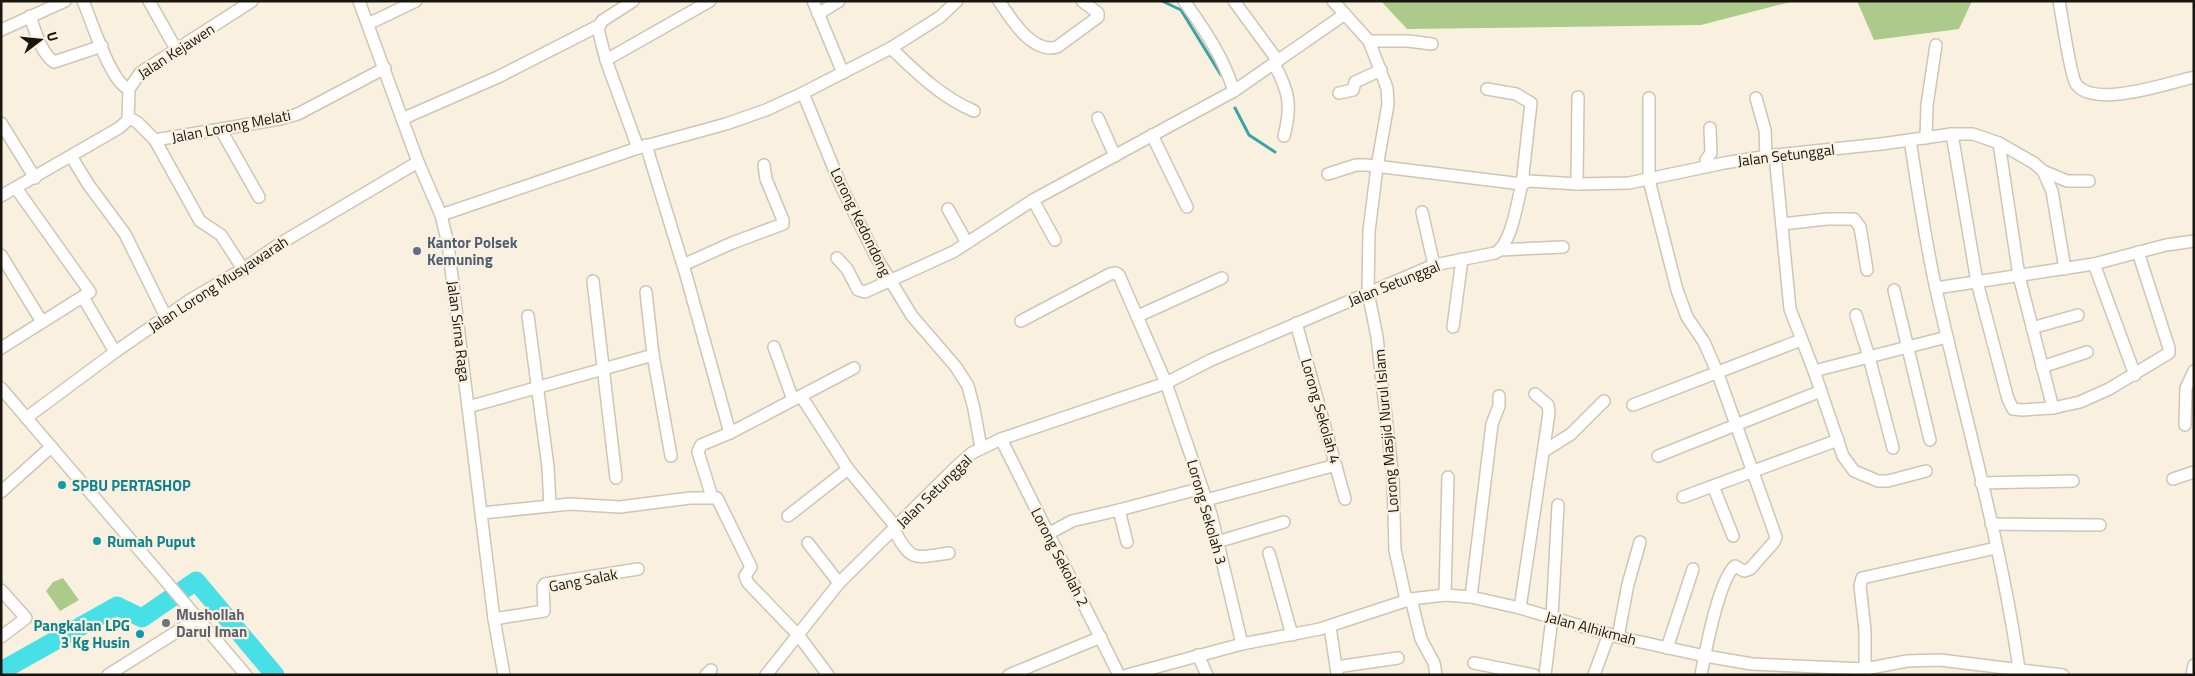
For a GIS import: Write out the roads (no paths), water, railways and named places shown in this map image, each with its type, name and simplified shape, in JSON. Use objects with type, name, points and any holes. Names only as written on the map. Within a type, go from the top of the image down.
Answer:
[{"type":"street","points":[[1,30],[65,1]]},
{"type":"street","points":[[84,1],[116,77],[124,87],[129,88]]},
{"type":"street","points":[[149,1],[176,49]]},
{"type":"street","name":"Jalan Kejawen","points":[[129,118],[129,88],[140,73],[252,1]]},
{"type":"street","name":"Jalan Sirna Raga","points":[[359,1],[418,162],[441,214],[448,244],[494,618],[504,675]]},
{"type":"street","points":[[368,24],[416,1]]},
{"type":"street","points":[[402,119],[498,77],[598,26],[633,1]]},
{"type":"street","points":[[606,60],[710,1]]},
{"type":"street","points":[[813,1],[843,73]]},
{"type":"street","points":[[818,14],[839,1]]},
{"type":"street","points":[[441,214],[642,147],[726,124],[766,110],[804,93],[892,48],[940,18],[957,1]]},
{"type":"street","points":[[999,1],[1029,39],[1049,49],[1057,47],[1098,17],[1098,13],[1082,1]]},
{"type":"street","points":[[1184,1],[1212,40],[1234,90]]},
{"type":"street","points":[[1234,1],[1276,63],[1284,82],[1288,95],[1284,136]]},
{"type":"street","name":"Lorong Masjid Nurul Islam","points":[[1333,1],[1369,41],[1388,88],[1388,104],[1369,230],[1368,292],[1378,346],[1393,479],[1395,550],[1421,639],[1434,663],[1436,675]]},
{"type":"street","points":[[2059,1],[2075,80],[2086,92],[2110,96],[2194,78]]},
{"type":"street","points":[[837,258],[847,269],[861,292],[953,252],[1033,200],[1234,90],[1276,63],[1344,14]]},
{"type":"street","points":[[30,16],[38,39],[49,58],[54,62],[102,46]]},
{"type":"street","points":[[598,26],[606,60],[642,147],[683,265],[730,433]]},
{"type":"street","points":[[1369,41],[1408,41],[1432,44]]},
{"type":"street","points":[[1926,138],[1928,100],[1936,45]]},
{"type":"street","points":[[892,48],[918,74],[948,98],[974,111]]},
{"type":"street","name":"Jalan Lorong Melati","points":[[155,140],[221,130],[298,114],[385,68]]},
{"type":"street","points":[[1340,93],[1353,90],[1355,82],[1382,70]]},
{"type":"street","points":[[1487,89],[1516,94],[1531,103],[1522,184],[1508,238],[1500,250]]},
{"type":"street","name":"Lorong Kedondong","points":[[804,93],[841,186],[868,242],[915,321],[962,376],[972,399],[981,448]]},
{"type":"street","points":[[1578,97],[1578,184]]},
{"type":"street","points":[[1648,98],[1649,180],[1680,299],[1687,317],[1704,342],[1718,374],[1776,539],[1750,569],[1744,571],[1736,566],[1730,571],[1721,592],[1701,675]]},
{"type":"street","points":[[1756,98],[1766,130],[1771,155],[1782,224],[1790,309],[1847,464],[1862,476],[1883,482],[1926,471]]},
{"type":"street","points":[[1,196],[119,128],[129,118],[140,124],[155,140],[200,221],[221,235],[243,269]]},
{"type":"street","points":[[1098,118],[1115,156]]},
{"type":"street","points":[[1,123],[34,178]]},
{"type":"street","points":[[1706,167],[1706,160],[1711,152],[1710,128]]},
{"type":"street","points":[[221,130],[258,197]]},
{"type":"street","points":[[1952,134],[1978,282],[2011,406],[2016,410],[2052,408],[2080,402],[2135,374],[2164,357],[2170,351],[2138,252]]},
{"type":"street","name":"Jalan Setunggal","points":[[1328,174],[1356,166],[1420,170],[1522,184],[1534,180],[1578,184],[1616,184],[1649,180],[1771,155],[1952,134],[1973,134],[1999,143],[2034,163],[2043,171],[2062,180],[2089,181]]},
{"type":"street","points":[[1152,135],[1187,207]]},
{"type":"street","points":[[1910,140],[1922,218],[1936,288],[2012,618],[2019,669]]},
{"type":"street","points":[[1999,143],[2018,276],[2052,408]]},
{"type":"street","points":[[72,156],[88,184],[126,234],[166,317]]},
{"type":"street","name":"Jalan Lorong Musyawarah","points":[[26,418],[166,317],[281,243],[418,162]]},
{"type":"street","points":[[683,265],[732,243],[782,224],[783,220],[766,179],[764,166]]},
{"type":"street","points":[[2043,171],[2052,192],[2065,269]]},
{"type":"street","points":[[1,348],[89,294],[89,289],[16,188]]},
{"type":"street","points":[[1033,200],[1055,240]]},
{"type":"street","points":[[948,209],[966,243]]},
{"type":"street","points":[[1422,212],[1434,265]]},
{"type":"street","points":[[1782,224],[1827,219],[1856,220],[1860,228],[1867,270]]},
{"type":"street","points":[[1936,288],[2094,264],[2194,240]]},
{"type":"street","name":"Jalan Setunggal","points":[[766,675],[840,583],[963,460],[981,448],[1001,439],[1166,383],[1211,360],[1434,265],[1484,256],[1500,250],[1563,246]]},
{"type":"street","points":[[1,256],[42,322]]},
{"type":"street","points":[[1453,327],[1462,259]]},
{"type":"street","points":[[2094,264],[2135,374]]},
{"type":"street","name":"Lorong Sekolah 3","points":[[1021,321],[1114,273],[1119,275],[1166,383],[1202,488],[1242,644]]},
{"type":"street","points":[[1138,316],[1222,278]]},
{"type":"street","points":[[593,281],[616,478]]},
{"type":"street","points":[[1894,290],[1930,440]]},
{"type":"street","points":[[646,292],[653,355],[671,456]]},
{"type":"street","points":[[84,297],[115,352]]},
{"type":"street","points":[[1856,315],[1893,448]]},
{"type":"street","points":[[2032,328],[2078,315]]},
{"type":"street","points":[[528,316],[548,467],[550,506]]},
{"type":"street","name":"Lorong Sekolah 4","points":[[1296,323],[1345,500]]},
{"type":"street","points":[[1814,372],[1947,337]]},
{"type":"street","points":[[1633,405],[1718,374],[1801,340]]},
{"type":"street","points":[[774,347],[797,398],[848,469],[895,528],[904,549],[912,556],[919,557],[949,553]]},
{"type":"street","points":[[2042,367],[2087,352]]},
{"type":"street","points":[[468,406],[653,355]]},
{"type":"street","points":[[712,497],[698,449],[701,445],[730,433],[854,368]]},
{"type":"street","points":[[2185,425],[2186,388],[2194,371]]},
{"type":"street","points":[[1,388],[170,585],[243,674]]},
{"type":"street","points":[[1658,456],[1821,391]]},
{"type":"street","points":[[1520,608],[1549,407],[1535,394]]},
{"type":"street","points":[[1471,597],[1492,424],[1499,406],[1499,396]]},
{"type":"street","points":[[1544,451],[1571,434],[1604,401]]},
{"type":"street","name":"Lorong Sekolah 2","points":[[1001,439],[1101,637],[1118,675]]},
{"type":"street","points":[[1683,497],[1838,440]]},
{"type":"street","points":[[1,492],[51,447]]},
{"type":"street","points":[[1206,500],[1336,465]]},
{"type":"street","points":[[788,516],[848,469]]},
{"type":"street","points":[[2172,479],[2194,472]]},
{"type":"street","points":[[1445,595],[1448,477]]},
{"type":"street","points":[[1981,483],[2073,481]]},
{"type":"street","points":[[1713,486],[1733,536]]},
{"type":"street","points":[[1048,534],[1072,521],[1202,488]]},
{"type":"street","points":[[482,513],[570,504],[620,506],[712,497],[719,500],[751,568],[745,576],[748,583],[798,636],[828,675]]},
{"type":"street","points":[[1545,675],[1552,618],[1558,505]]},
{"type":"street","points":[[1119,510],[1127,542]]},
{"type":"street","points":[[1217,542],[1284,522]]},
{"type":"street","points":[[1991,524],[2100,525]]},
{"type":"street","points":[[1594,675],[1614,635],[1640,542]]},
{"type":"street","points":[[808,543],[840,583]]},
{"type":"street","points":[[1866,669],[1865,630],[1860,583],[1862,578],[1996,548]]},
{"type":"street","points":[[1269,553],[1292,635]]},
{"type":"street","name":"Gang Salak","points":[[494,618],[544,611],[543,587],[545,584],[638,569]]},
{"type":"street","points":[[1667,648],[1693,569]]},
{"type":"street","points":[[1,590],[26,617],[24,621],[1,637]]},
{"type":"street","name":"Jalan Alhikmah","points":[[1127,675],[1242,644],[1330,626],[1408,599],[1445,595],[1471,597],[1520,608],[1667,648],[1780,671],[1866,669],[1920,660],[1954,661],[2003,671],[2019,669],[2064,675]]},
{"type":"street","points":[[108,675],[197,619]]},
{"type":"street","points":[[1330,626],[1337,671],[1398,658]]},
{"type":"street","points":[[1009,675],[1101,637]]},
{"type":"street","points":[[1198,655],[1206,675]]},
{"type":"street","points":[[1474,663],[1534,675]]},
{"type":"street","points":[[2192,675],[2194,665]]},
{"type":"waterway","points":[[1162,1],[1181,10],[1221,75]]},
{"type":"waterway","points":[[1235,108],[1249,135],[1275,152]]},
{"type":"waterway","points":[[1,671],[117,606],[142,618],[196,581],[275,675]]},
{"type":"place","name":"Kantor Polsek Kemuning","points":[[417,251]]},
{"type":"place","name":"SPBU PERTASHOP","points":[[62,485]]},
{"type":"place","name":"Rumah Puput","points":[[97,541]]},
{"type":"place","name":"Mushollah Darul Iman","points":[[166,623]]},
{"type":"place","name":"Pangkalan LPG 3 Kg Husin","points":[[140,634]]}]
